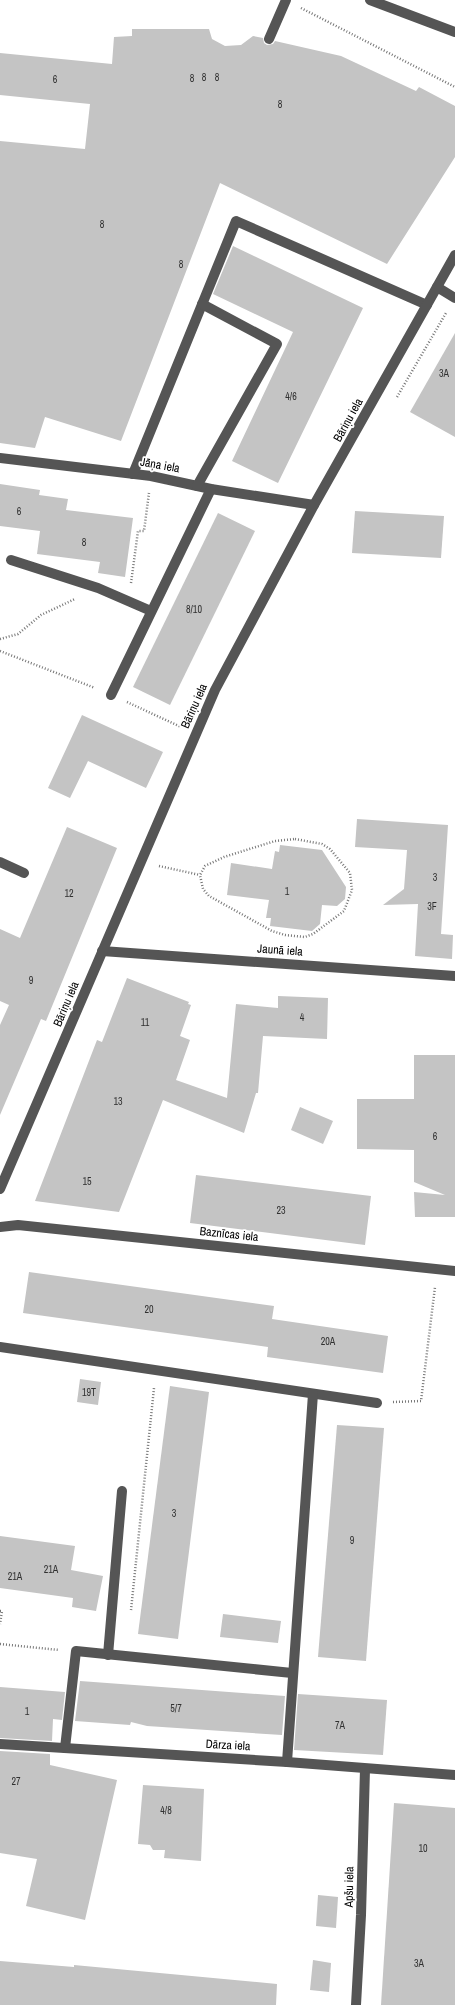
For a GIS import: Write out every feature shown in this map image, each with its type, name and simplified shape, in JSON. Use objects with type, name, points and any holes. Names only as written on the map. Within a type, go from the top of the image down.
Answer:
[{"type":"street","points":[[269,39],[286,0]]},
{"type":"street","points":[[370,0],[455,32]]},
{"type":"street","points":[[133,474],[236,221],[427,305]]},
{"type":"street","name":"Bāriņu iela","points":[[0,1189],[215,690],[314,505],[455,255]]},
{"type":"street","points":[[437,287],[455,298]]},
{"type":"street","points":[[197,486],[277,344],[202,304]]},
{"type":"street","name":"Jāņa iela","points":[[0,458],[151,476],[197,486],[314,505]]},
{"type":"street","points":[[111,694],[211,488]]},
{"type":"street","points":[[11,560],[98,588],[151,611]]},
{"type":"street","points":[[0,862],[24,873]]},
{"type":"street","name":"Jaunā iela","points":[[102,951],[455,976]]},
{"type":"street","name":"Baznīcas iela","points":[[0,1227],[18,1225],[455,1271]]},
{"type":"street","points":[[0,1347],[377,1404]]},
{"type":"street","points":[[287,1762],[292,1673],[313,1394]]},
{"type":"street","points":[[108,1655],[122,1491]]},
{"type":"street","points":[[65,1748],[76,1652],[292,1673]]},
{"type":"street","name":"Dārza iela","points":[[0,1744],[287,1762],[455,1775]]},
{"type":"street","name":"Apšu iela","points":[[356,2005],[361,1915],[365,1769]]},
{"type":"path","points":[[300,7],[455,87]]},
{"type":"path","points":[[128,602],[138,531],[144,531],[151,476]]},
{"type":"path","points":[[0,639],[18,634],[41,615],[98,588]]},
{"type":"path","points":[[296,839],[322,844],[330,849],[350,873],[352,890],[344,912],[313,934],[305,937],[292,936],[272,931],[209,896],[204,889],[200,875],[205,866],[224,857],[275,841],[296,839]]},
{"type":"path","points":[[141,861],[200,875]]},
{"type":"path","points":[[377,1404],[422,1401],[437,1269]]},
{"type":"path","points":[[131,1618],[156,1370]]},
{"type":"path","points":[[0,1611],[2,1612],[0,1624]]},
{"type":"path","points":[[0,1644],[76,1652]]},
{"type":"building","points":[[132,29],[209,29],[212,39],[225,46],[241,45],[253,36],[263,38],[264,43],[267,45],[273,44],[275,41],[341,56],[416,91],[419,87],[455,106],[455,157],[387,264],[220,183],[121,441],[45,417],[35,448],[0,443],[0,141],[85,149],[90,104],[0,95],[0,53],[112,64],[114,37],[132,36]]},
{"type":"building","points":[[233,246],[363,308],[278,483],[232,461],[293,332],[213,294]]},
{"type":"building","points":[[455,333],[455,437],[410,412]]},
{"type":"building","points":[[0,484],[40,490],[39,495],[68,499],[66,510],[133,518],[125,577],[98,573],[100,562],[37,554],[40,531],[0,526]]},
{"type":"building","points":[[355,511],[444,516],[441,558],[352,553]]},
{"type":"building","points":[[218,513],[255,531],[170,705],[133,687]]},
{"type":"building","points":[[82,715],[163,752],[146,788],[88,761],[70,798],[48,788]]},
{"type":"building","points":[[357,819],[448,825],[441,934],[453,935],[452,959],[415,956],[418,904],[383,905],[404,889],[407,850],[355,847]]},
{"type":"building","points":[[67,827],[117,848],[46,1021],[41,1019],[0,1115],[0,1025],[9,1005],[0,1001],[0,929],[20,938]]},
{"type":"building","points":[[280,845],[322,850],[346,887],[345,899],[337,906],[322,905],[320,924],[312,931],[270,926],[271,918],[266,918],[269,900],[227,895],[231,863],[272,869],[275,851],[279,852]]},
{"type":"building","points":[[127,978],[189,1002],[188,1004],[191,1005],[180,1036],[190,1040],[176,1080],[227,1098],[236,1004],[278,1008],[278,996],[328,998],[327,1039],[263,1036],[258,1093],[256,1093],[244,1133],[163,1100],[119,1212],[35,1201],[97,1040],[102,1042]]},
{"type":"building","points":[[414,1055],[455,1055],[455,1217],[415,1217],[414,1192],[445,1195],[414,1182],[414,1150],[357,1149],[357,1099],[414,1099]]},
{"type":"building","points":[[300,1107],[333,1121],[323,1144],[291,1130]]},
{"type":"building","points":[[196,1175],[371,1196],[365,1245],[190,1223]]},
{"type":"building","points":[[29,1272],[274,1306],[272,1319],[388,1336],[383,1373],[267,1357],[268,1347],[23,1313]]},
{"type":"building","points":[[80,1379],[101,1382],[98,1405],[77,1402]]},
{"type":"building","points":[[170,1386],[209,1392],[178,1639],[138,1634]]},
{"type":"building","points":[[337,1425],[384,1428],[366,1661],[318,1657]]},
{"type":"building","points":[[0,1536],[75,1546],[71,1570],[103,1576],[96,1611],[72,1607],[73,1598],[0,1588]]},
{"type":"building","points":[[223,1614],[281,1621],[278,1643],[220,1637]]},
{"type":"building","points":[[80,1681],[285,1696],[282,1735],[147,1726],[131,1722],[130,1725],[75,1721]]},
{"type":"building","points":[[0,1687],[65,1692],[62,1720],[53,1719],[52,1741],[0,1738]]},
{"type":"building","points":[[298,1694],[387,1700],[383,1755],[294,1750]]},
{"type":"building","points":[[0,1751],[50,1754],[50,1765],[117,1780],[85,1920],[26,1906],[37,1859],[0,1853]]},
{"type":"building","points":[[143,1785],[204,1789],[201,1861],[164,1858],[165,1850],[153,1850],[150,1845],[138,1844]]},
{"type":"building","points":[[394,1803],[455,1808],[455,2005],[381,2005]]},
{"type":"building","points":[[318,1895],[338,1897],[336,1928],[316,1926]]},
{"type":"building","points":[[313,1960],[331,1963],[329,1992],[310,1990]]},
{"type":"building","points":[[0,1961],[74,1967],[74,1965],[277,1984],[276,2005],[0,2005]]}]
